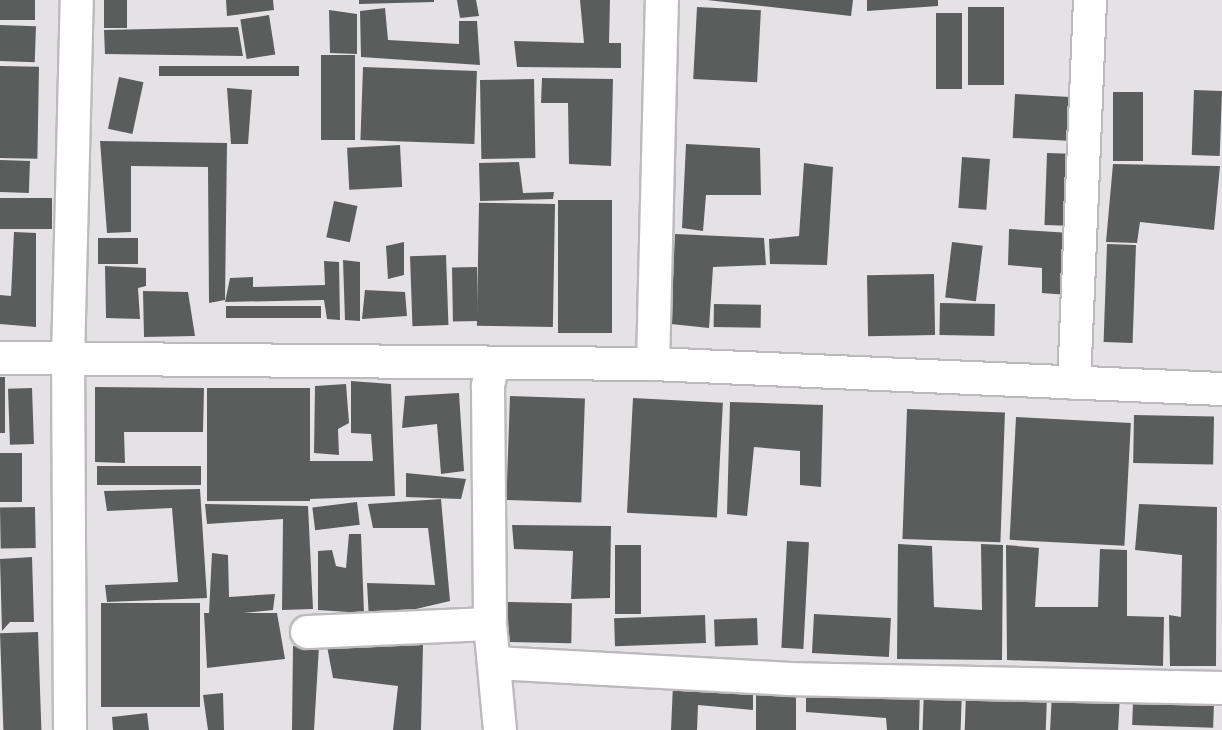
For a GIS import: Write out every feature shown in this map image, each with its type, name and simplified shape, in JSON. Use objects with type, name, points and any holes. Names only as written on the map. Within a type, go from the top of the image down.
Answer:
[{"type":"street","points":[[70,730],[68,359],[76,0]]},
{"type":"street","points":[[653,364],[662,0]]},
{"type":"street","points":[[1074,383],[1090,0]]},
{"type":"street","points":[[0,358],[653,364],[1222,389]]},
{"type":"street","points":[[493,364],[488,386],[490,624],[500,730]]},
{"type":"street","points":[[307,632],[490,624]]},
{"type":"street","points":[[495,663],[787,679],[1222,688]]},
{"type":"building","points":[[0,0],[35,0],[35,20],[0,20]]},
{"type":"building","points":[[104,0],[127,0],[127,28],[104,28]]},
{"type":"building","points":[[226,0],[273,0],[274,10],[227,16]]},
{"type":"building","points":[[359,0],[434,0],[434,2],[359,4]]},
{"type":"building","points":[[457,0],[476,0],[479,16],[460,18]]},
{"type":"building","points":[[580,0],[610,0],[609,43],[621,43],[621,68],[517,67],[514,41],[584,43]]},
{"type":"building","points":[[707,0],[853,0],[851,16]]},
{"type":"building","points":[[867,0],[938,0],[938,6],[867,11]]},
{"type":"building","points":[[697,7],[761,10],[757,82],[693,79]]},
{"type":"building","points":[[968,7],[1004,7],[1004,85],[968,85]]},
{"type":"building","points":[[385,8],[388,40],[459,44],[459,21],[477,21],[480,65],[361,57],[360,11]]},
{"type":"building","points":[[329,10],[357,14],[357,54],[330,53]]},
{"type":"building","points":[[936,13],[962,13],[962,89],[936,89]]},
{"type":"building","points":[[269,15],[275,55],[247,59],[240,20]]},
{"type":"building","points":[[0,25],[36,26],[35,62],[0,61]]},
{"type":"building","points":[[238,27],[243,56],[105,54],[104,30]]},
{"type":"building","points":[[321,55],[355,55],[355,140],[321,140]]},
{"type":"building","points":[[0,66],[39,67],[37,159],[0,158]]},
{"type":"building","points":[[159,66],[299,66],[299,76],[159,76]]},
{"type":"building","points":[[363,67],[477,71],[474,144],[360,140]]},
{"type":"building","points":[[119,77],[143,82],[132,134],[108,129]]},
{"type":"building","points":[[542,78],[613,79],[611,166],[569,164],[568,103],[541,103]]},
{"type":"building","points":[[534,79],[535,158],[481,159],[480,80]]},
{"type":"building","points":[[227,88],[252,90],[248,144],[231,144]]},
{"type":"building","points":[[1194,90],[1222,91],[1220,156],[1192,155]]},
{"type":"building","points":[[1113,92],[1143,92],[1143,161],[1113,161]]},
{"type":"building","points":[[1015,94],[1070,97],[1068,141],[1013,138]]},
{"type":"building","points":[[100,141],[227,143],[225,300],[209,303],[208,167],[131,166],[131,232],[107,233]]},
{"type":"building","points":[[686,144],[760,148],[761,195],[706,195],[703,231],[682,228]]},
{"type":"building","points":[[400,145],[402,187],[349,190],[347,148]]},
{"type":"building","points":[[1047,153],[1070,154],[1067,226],[1044,225]]},
{"type":"building","points":[[962,157],[990,159],[986,210],[958,208]]},
{"type":"building","points":[[0,160],[30,161],[29,193],[0,192]]},
{"type":"building","points":[[519,162],[523,193],[554,192],[553,199],[480,201],[479,163]]},
{"type":"building","points":[[804,163],[833,167],[827,265],[770,264],[769,239],[799,236]]},
{"type":"building","points":[[1113,164],[1220,166],[1214,230],[1140,222],[1137,243],[1106,242]]},
{"type":"building","points":[[0,198],[52,198],[52,229],[0,229]]},
{"type":"building","points":[[558,200],[612,200],[612,333],[558,333]]},
{"type":"building","points":[[334,201],[357,206],[350,242],[326,237]]},
{"type":"building","points":[[479,203],[555,204],[553,327],[477,326]]},
{"type":"building","points":[[1009,229],[1070,233],[1068,295],[1042,293],[1042,268],[1008,265]]},
{"type":"building","points":[[14,232],[36,233],[36,327],[0,324],[0,295],[11,296]]},
{"type":"building","points":[[675,234],[764,238],[766,265],[713,267],[709,328],[671,324]]},
{"type":"building","points":[[98,238],[138,238],[138,264],[98,264]]},
{"type":"building","points":[[404,242],[404,275],[388,279],[386,246]]},
{"type":"building","points":[[952,242],[983,246],[976,301],[945,298]]},
{"type":"building","points":[[1107,244],[1136,245],[1133,343],[1104,342]]},
{"type":"building","points":[[446,255],[448,325],[412,326],[410,256]]},
{"type":"building","points":[[343,260],[360,262],[360,321],[345,320]]},
{"type":"building","points":[[324,261],[339,262],[340,320],[327,319],[324,300],[225,302],[230,278],[253,277],[253,287],[325,285]]},
{"type":"building","points":[[105,266],[146,268],[146,286],[138,288],[140,319],[106,318]]},
{"type":"building","points":[[452,267],[477,267],[478,321],[453,321]]},
{"type":"building","points":[[934,274],[935,335],[868,336],[867,275]]},
{"type":"building","points":[[365,290],[405,292],[407,316],[362,319]]},
{"type":"building","points":[[143,291],[188,292],[195,336],[144,337]]},
{"type":"building","points":[[940,303],[995,304],[994,336],[939,335]]},
{"type":"building","points":[[714,304],[761,305],[761,328],[714,327]]},
{"type":"building","points":[[226,306],[321,306],[321,318],[226,318]]},
{"type":"building","points":[[0,377],[5,377],[5,433],[0,433]]},
{"type":"building","points":[[351,381],[391,384],[395,496],[309,499],[310,461],[373,461],[371,434],[351,433]]},
{"type":"building","points":[[346,384],[349,423],[338,429],[339,455],[314,453],[315,386]]},
{"type":"building","points":[[95,387],[204,388],[203,432],[124,432],[125,463],[95,462]]},
{"type":"building","points":[[32,388],[34,444],[10,445],[8,389]]},
{"type":"building","points":[[207,388],[310,388],[310,501],[207,501]]},
{"type":"building","points":[[459,393],[464,471],[441,474],[437,424],[402,428],[405,396]]},
{"type":"building","points":[[510,396],[585,399],[581,503],[506,500]]},
{"type":"building","points":[[633,398],[723,403],[717,518],[627,513]]},
{"type":"building","points":[[730,402],[823,405],[821,487],[800,485],[800,451],[754,447],[747,516],[727,514]]},
{"type":"building","points":[[907,409],[1005,412],[1000,542],[902,539]]},
{"type":"building","points":[[1134,415],[1214,416],[1213,464],[1133,463]]},
{"type":"building","points":[[1016,417],[1131,423],[1124,546],[1010,540]]},
{"type":"building","points":[[0,453],[22,453],[22,502],[0,502]]},
{"type":"building","points":[[97,466],[201,466],[201,485],[97,485]]},
{"type":"building","points":[[406,473],[466,479],[461,499],[406,497]]},
{"type":"building","points":[[200,489],[207,598],[107,602],[105,585],[178,582],[172,508],[107,511],[104,491]]},
{"type":"building","points":[[441,499],[450,601],[369,620],[367,583],[435,585],[428,528],[373,528],[368,504]]},
{"type":"building","points":[[357,502],[360,525],[315,530],[312,507]]},
{"type":"building","points":[[205,504],[308,506],[313,609],[282,610],[283,519],[207,524]]},
{"type":"building","points":[[1139,504],[1217,507],[1216,666],[1170,666],[1169,615],[1181,617],[1182,555],[1135,550]]},
{"type":"building","points":[[35,507],[36,548],[1,549],[0,508]]},
{"type":"building","points":[[512,525],[611,526],[610,598],[571,599],[573,551],[514,549]]},
{"type":"building","points":[[349,534],[361,534],[364,613],[318,610],[318,551],[332,550],[336,566],[346,568]]},
{"type":"building","points":[[787,541],[809,542],[803,649],[781,648]]},
{"type":"building","points":[[898,544],[932,546],[934,607],[982,610],[981,544],[1003,545],[1002,660],[897,659]]},
{"type":"building","points":[[615,545],[641,545],[641,614],[615,614]]},
{"type":"building","points":[[1006,545],[1039,548],[1035,607],[1098,607],[1100,549],[1127,550],[1127,616],[1164,617],[1163,666],[1007,660]]},
{"type":"building","points":[[212,553],[228,555],[229,597],[275,594],[273,610],[243,613],[277,613],[285,659],[207,668],[204,613],[209,613]]},
{"type":"building","points":[[32,557],[34,622],[10,622],[2,631],[0,559]]},
{"type":"building","points":[[507,602],[572,603],[571,643],[506,642]]},
{"type":"building","points":[[101,603],[200,603],[200,707],[101,707]]},
{"type":"building","points":[[814,614],[891,618],[889,657],[812,653]]},
{"type":"building","points":[[705,615],[706,643],[615,646],[614,618]]},
{"type":"building","points":[[757,618],[758,645],[715,646],[714,620]]},
{"type":"building","points":[[38,632],[41,730],[3,730],[0,633]]},
{"type":"building","points":[[423,645],[421,730],[393,730],[398,686],[333,678],[327,646]]},
{"type":"building","points":[[293,646],[319,646],[314,730],[292,730]]},
{"type":"building","points":[[673,684],[753,687],[753,710],[698,705],[697,730],[671,730]]},
{"type":"building","points":[[756,685],[796,685],[796,730],[756,730]]},
{"type":"building","points":[[806,685],[920,688],[919,730],[887,730],[886,718],[806,712]]},
{"type":"building","points":[[924,689],[962,690],[961,730],[923,730]]},
{"type":"building","points":[[223,693],[224,730],[208,730],[203,695]]},
{"type":"building","points":[[966,693],[1047,696],[1046,730],[965,730]]},
{"type":"building","points":[[1052,693],[1120,697],[1118,730],[1050,730]]},
{"type":"building","points":[[1133,701],[1214,704],[1213,728],[1132,725]]},
{"type":"building","points":[[147,713],[149,730],[113,730],[112,717]]}]
